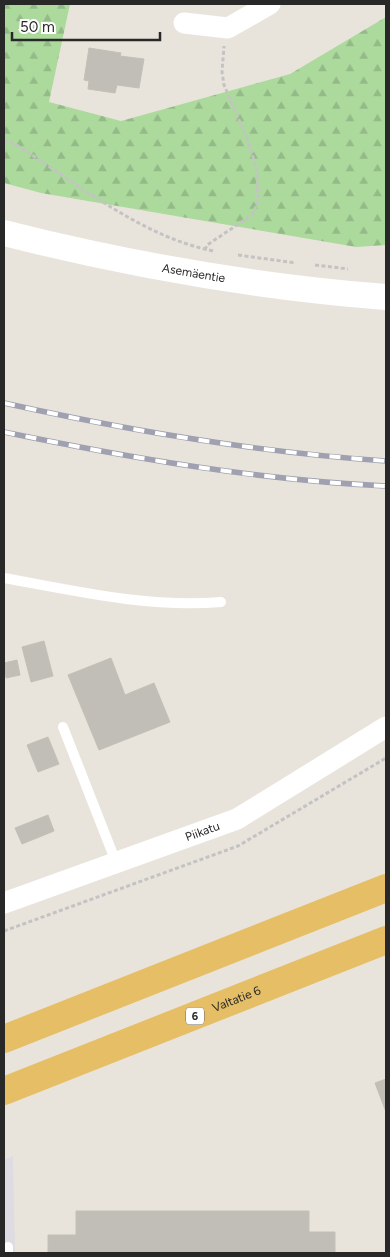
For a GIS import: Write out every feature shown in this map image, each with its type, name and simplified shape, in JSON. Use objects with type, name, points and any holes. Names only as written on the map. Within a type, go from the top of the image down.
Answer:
[{"type":"highway","points":[[4,1039],[386,888]]},
{"type":"highway","name":"Valtatie 6","points":[[4,1091],[386,940]]},
{"type":"street","points":[[184,23],[228,28],[270,4]]},
{"type":"street","name":"Asemäentie","points":[[4,233],[90,255],[195,275],[320,292],[386,297]]},
{"type":"street","name":"Piikatu","points":[[4,903],[237,819],[386,727]]},
{"type":"lane","points":[[4,578],[103,597],[186,605],[221,602]]},
{"type":"lane","points":[[63,727],[116,862]]},
{"type":"path","points":[[195,275],[207,245],[252,215],[258,202],[258,171],[249,143],[224,85],[222,72],[228,28]]},
{"type":"path","points":[[4,140],[18,146],[134,220],[190,247],[218,252]]},
{"type":"path","points":[[234,255],[298,263]]},
{"type":"path","points":[[308,264],[357,270]]},
{"type":"shaded area","points":[[13,1156],[15,1253],[4,1253],[4,1160]]},
{"type":"green space","points":[[4,4],[70,4],[49,102],[121,121],[290,74],[386,17],[386,245],[356,247],[41,193],[4,183]]},
{"type":"building","points":[[89,48],[121,53],[120,56],[144,59],[139,88],[117,85],[115,93],[88,89],[89,81],[84,80]]},
{"type":"building","points":[[44,641],[53,676],[31,682],[22,647]]},
{"type":"building","points":[[111,658],[125,695],[154,683],[170,722],[99,750],[68,675]]},
{"type":"building","points":[[17,660],[20,675],[6,678],[4,663]]},
{"type":"building","points":[[48,737],[59,764],[38,772],[27,745]]},
{"type":"building","points":[[48,815],[54,831],[22,844],[15,828]]},
{"type":"building","points":[[386,1079],[386,1112],[375,1083]]},
{"type":"building","points":[[76,1211],[309,1211],[309,1232],[335,1232],[335,1253],[48,1253],[48,1235],[76,1235]]},
{"type":"railway","points":[[4,403],[99,423],[194,439],[290,452],[386,461]]},
{"type":"railway","points":[[4,432],[99,451],[242,473],[290,479],[386,486]]}]
